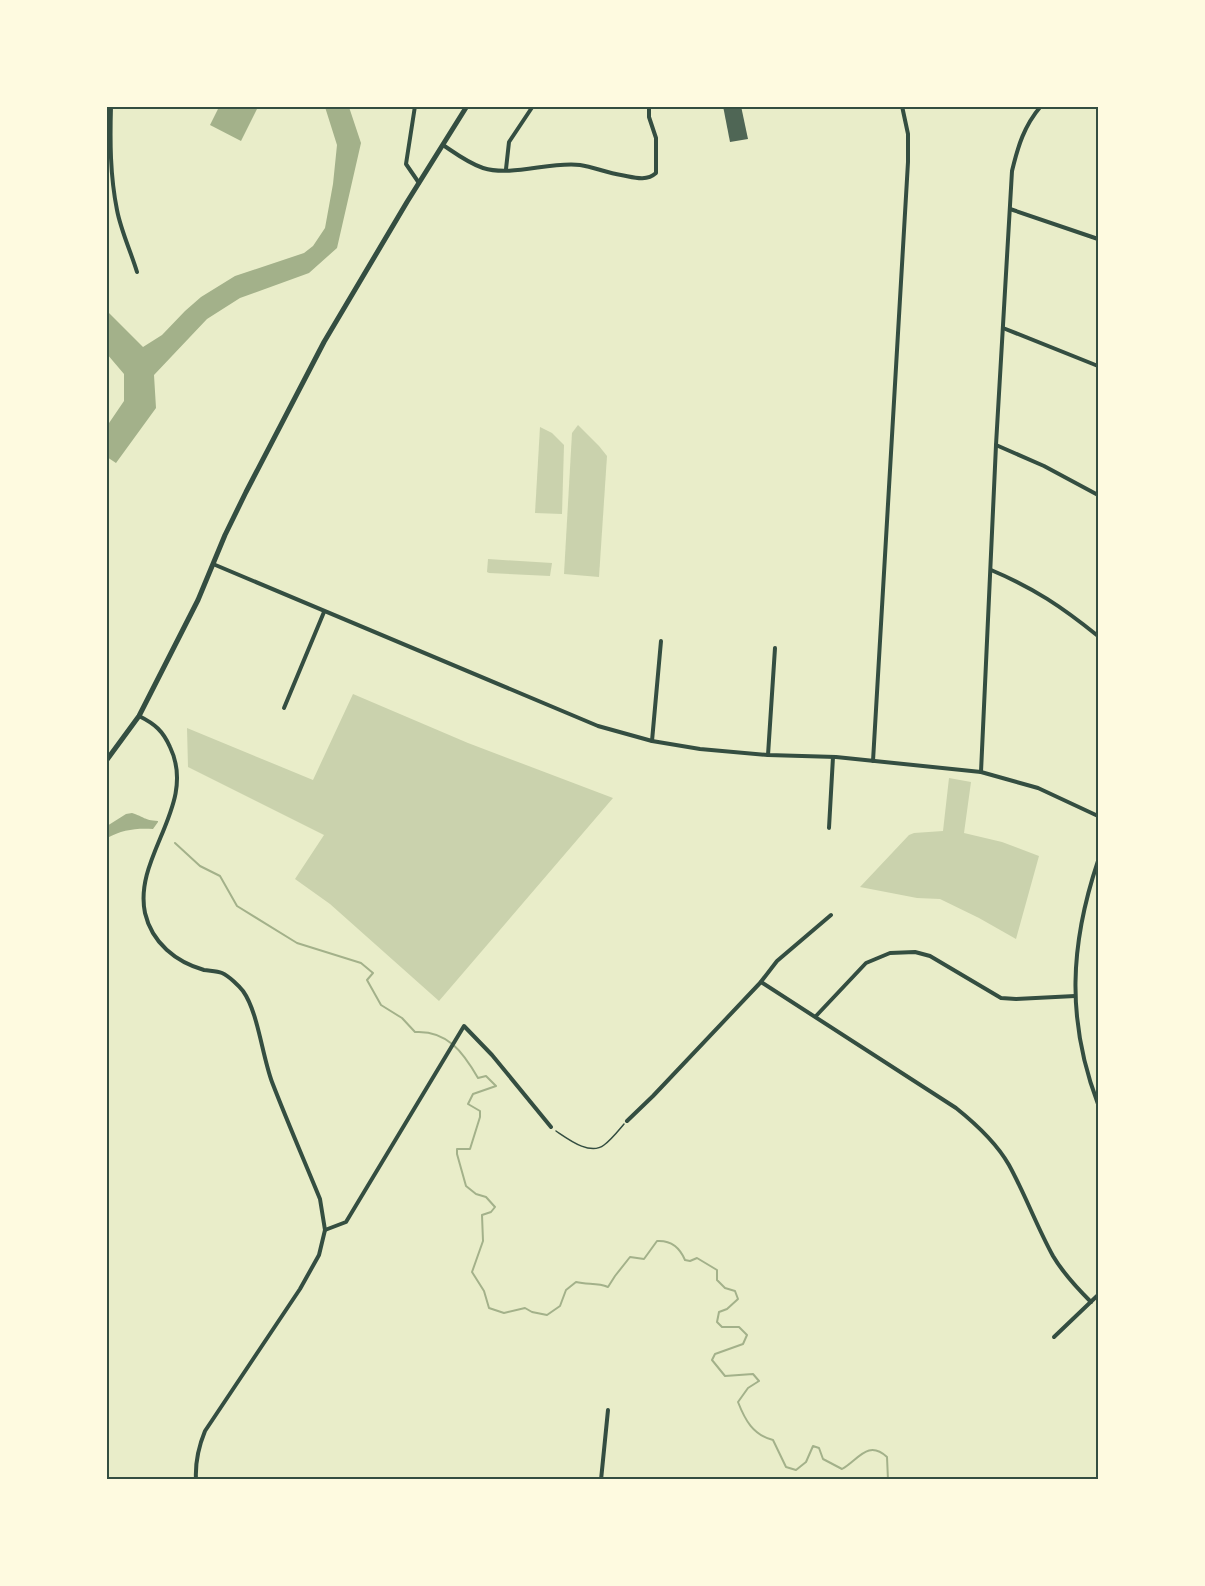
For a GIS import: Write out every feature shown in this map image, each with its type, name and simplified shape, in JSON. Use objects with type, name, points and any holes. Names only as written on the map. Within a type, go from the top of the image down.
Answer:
[{"type":"main road","points":[[106,761],[139,716],[193,610],[225,535],[305,376],[418,183],[467,106]]},
{"type":"street","points":[[111,106],[109,147],[117,212],[137,272]]},
{"type":"street","points":[[415,106],[406,164],[418,183]]},
{"type":"street","points":[[506,169],[509,142],[533,106]]},
{"type":"street","points":[[443,145],[466,160],[484,168],[580,165],[611,174],[645,179],[656,173],[657,138],[649,117],[649,106]]},
{"type":"street","points":[[873,761],[908,162],[908,134],[902,106]]},
{"type":"street","points":[[981,772],[996,445],[1012,171],[1020,140],[1030,119],[1041,106]]},
{"type":"street","points":[[1010,208],[1098,238]]},
{"type":"street","points":[[1003,328],[1098,366]]},
{"type":"street","points":[[996,445],[1044,466],[1098,495]]},
{"type":"street","points":[[213,564],[598,726],[652,741],[700,749],[768,755],[834,757],[981,772],[1038,788],[1098,816]]},
{"type":"street","points":[[991,570],[1024,584],[1065,610],[1098,636]]},
{"type":"street","points":[[284,708],[324,612]]},
{"type":"street","points":[[652,741],[661,641]]},
{"type":"street","points":[[768,755],[775,648]]},
{"type":"street","points":[[139,716],[155,724],[167,740],[175,757],[177,784],[171,813],[150,868],[144,891],[145,913],[154,936],[168,952],[185,963],[223,974],[242,990],[252,1008],[272,1081],[320,1199],[325,1230],[319,1255],[300,1289],[205,1431],[197,1456],[196,1479]]},
{"type":"street","points":[[829,828],[834,757]]},
{"type":"street","points":[[1098,861],[1081,920],[1074,996],[1088,1076],[1098,1104]]},
{"type":"street","points":[[627,1121],[761,982],[777,962],[831,915]]},
{"type":"street","points":[[816,1016],[866,963],[890,953],[915,952],[930,956],[1001,998],[1074,996]]},
{"type":"street","points":[[761,982],[956,1108],[987,1135],[1008,1164],[1054,1257],[1065,1274],[1090,1302]]},
{"type":"street","points":[[325,1230],[345,1222],[464,1026],[492,1055],[551,1127]]},
{"type":"street","points":[[1054,1337],[1098,1295]]},
{"type":"street","points":[[601,1479],[609,1410]]},
{"type":"path","points":[[551,1127],[585,1148],[600,1148],[627,1121]]},
{"type":"shaded area","points":[[219,107],[258,107],[241,141],[210,125]]},
{"type":"shaded area","points":[[325,107],[349,107],[361,143],[337,248],[309,273],[240,298],[207,319],[154,375],[156,408],[116,463],[107,457],[107,426],[124,401],[124,374],[107,354],[107,311],[143,347],[162,335],[201,297],[235,276],[304,253],[313,246],[325,228],[337,145]]},
{"type":"shaded area","points":[[578,425],[607,456],[599,577],[564,574],[572,433]]},
{"type":"shaded area","points":[[540,427],[552,433],[564,445],[562,514],[535,513]]},
{"type":"shaded area","points":[[488,559],[552,563],[550,576],[489,573],[487,572]]},
{"type":"shaded area","points":[[353,694],[468,743],[613,798],[439,1001],[330,904],[295,879],[324,835],[188,767],[187,728],[313,780]]},
{"type":"shaded area","points":[[949,778],[971,782],[964,833],[1002,842],[1039,856],[1016,939],[940,899],[917,898],[860,887],[909,835],[943,831]]},
{"type":"shaded area","points":[[132,813],[158,822],[153,829],[129,830],[107,838],[107,826],[126,814]]},
{"type":"building","points":[[723,106],[741,106],[748,139],[730,142]]},
{"type":"waterway","points":[[175,843],[200,866],[220,876],[237,906],[297,943],[361,963],[373,973],[367,980],[381,1005],[402,1018],[415,1032],[436,1035],[453,1044],[478,1078],[486,1076],[496,1086],[473,1094],[468,1104],[480,1111],[480,1117],[470,1149],[457,1149],[466,1186],[476,1194],[486,1197],[495,1207],[491,1212],[482,1215],[483,1241],[472,1272],[484,1291],[489,1308],[504,1313],[525,1308],[547,1315],[560,1306],[566,1290],[576,1282],[608,1287],[630,1257],[644,1259],[657,1241],[671,1243],[678,1248],[685,1260],[690,1261],[697,1258],[717,1270],[717,1280],[725,1288],[735,1291],[738,1299],[727,1309],[719,1312],[717,1322],[722,1327],[739,1327],[747,1335],[743,1344],[715,1354],[712,1360],[725,1376],[753,1374],[759,1381],[748,1388],[738,1402],[755,1431],[773,1440],[786,1467],[796,1470],[806,1462],[813,1446],[819,1448],[823,1459],[842,1469],[863,1453],[874,1450],[887,1457],[888,1480]]}]
